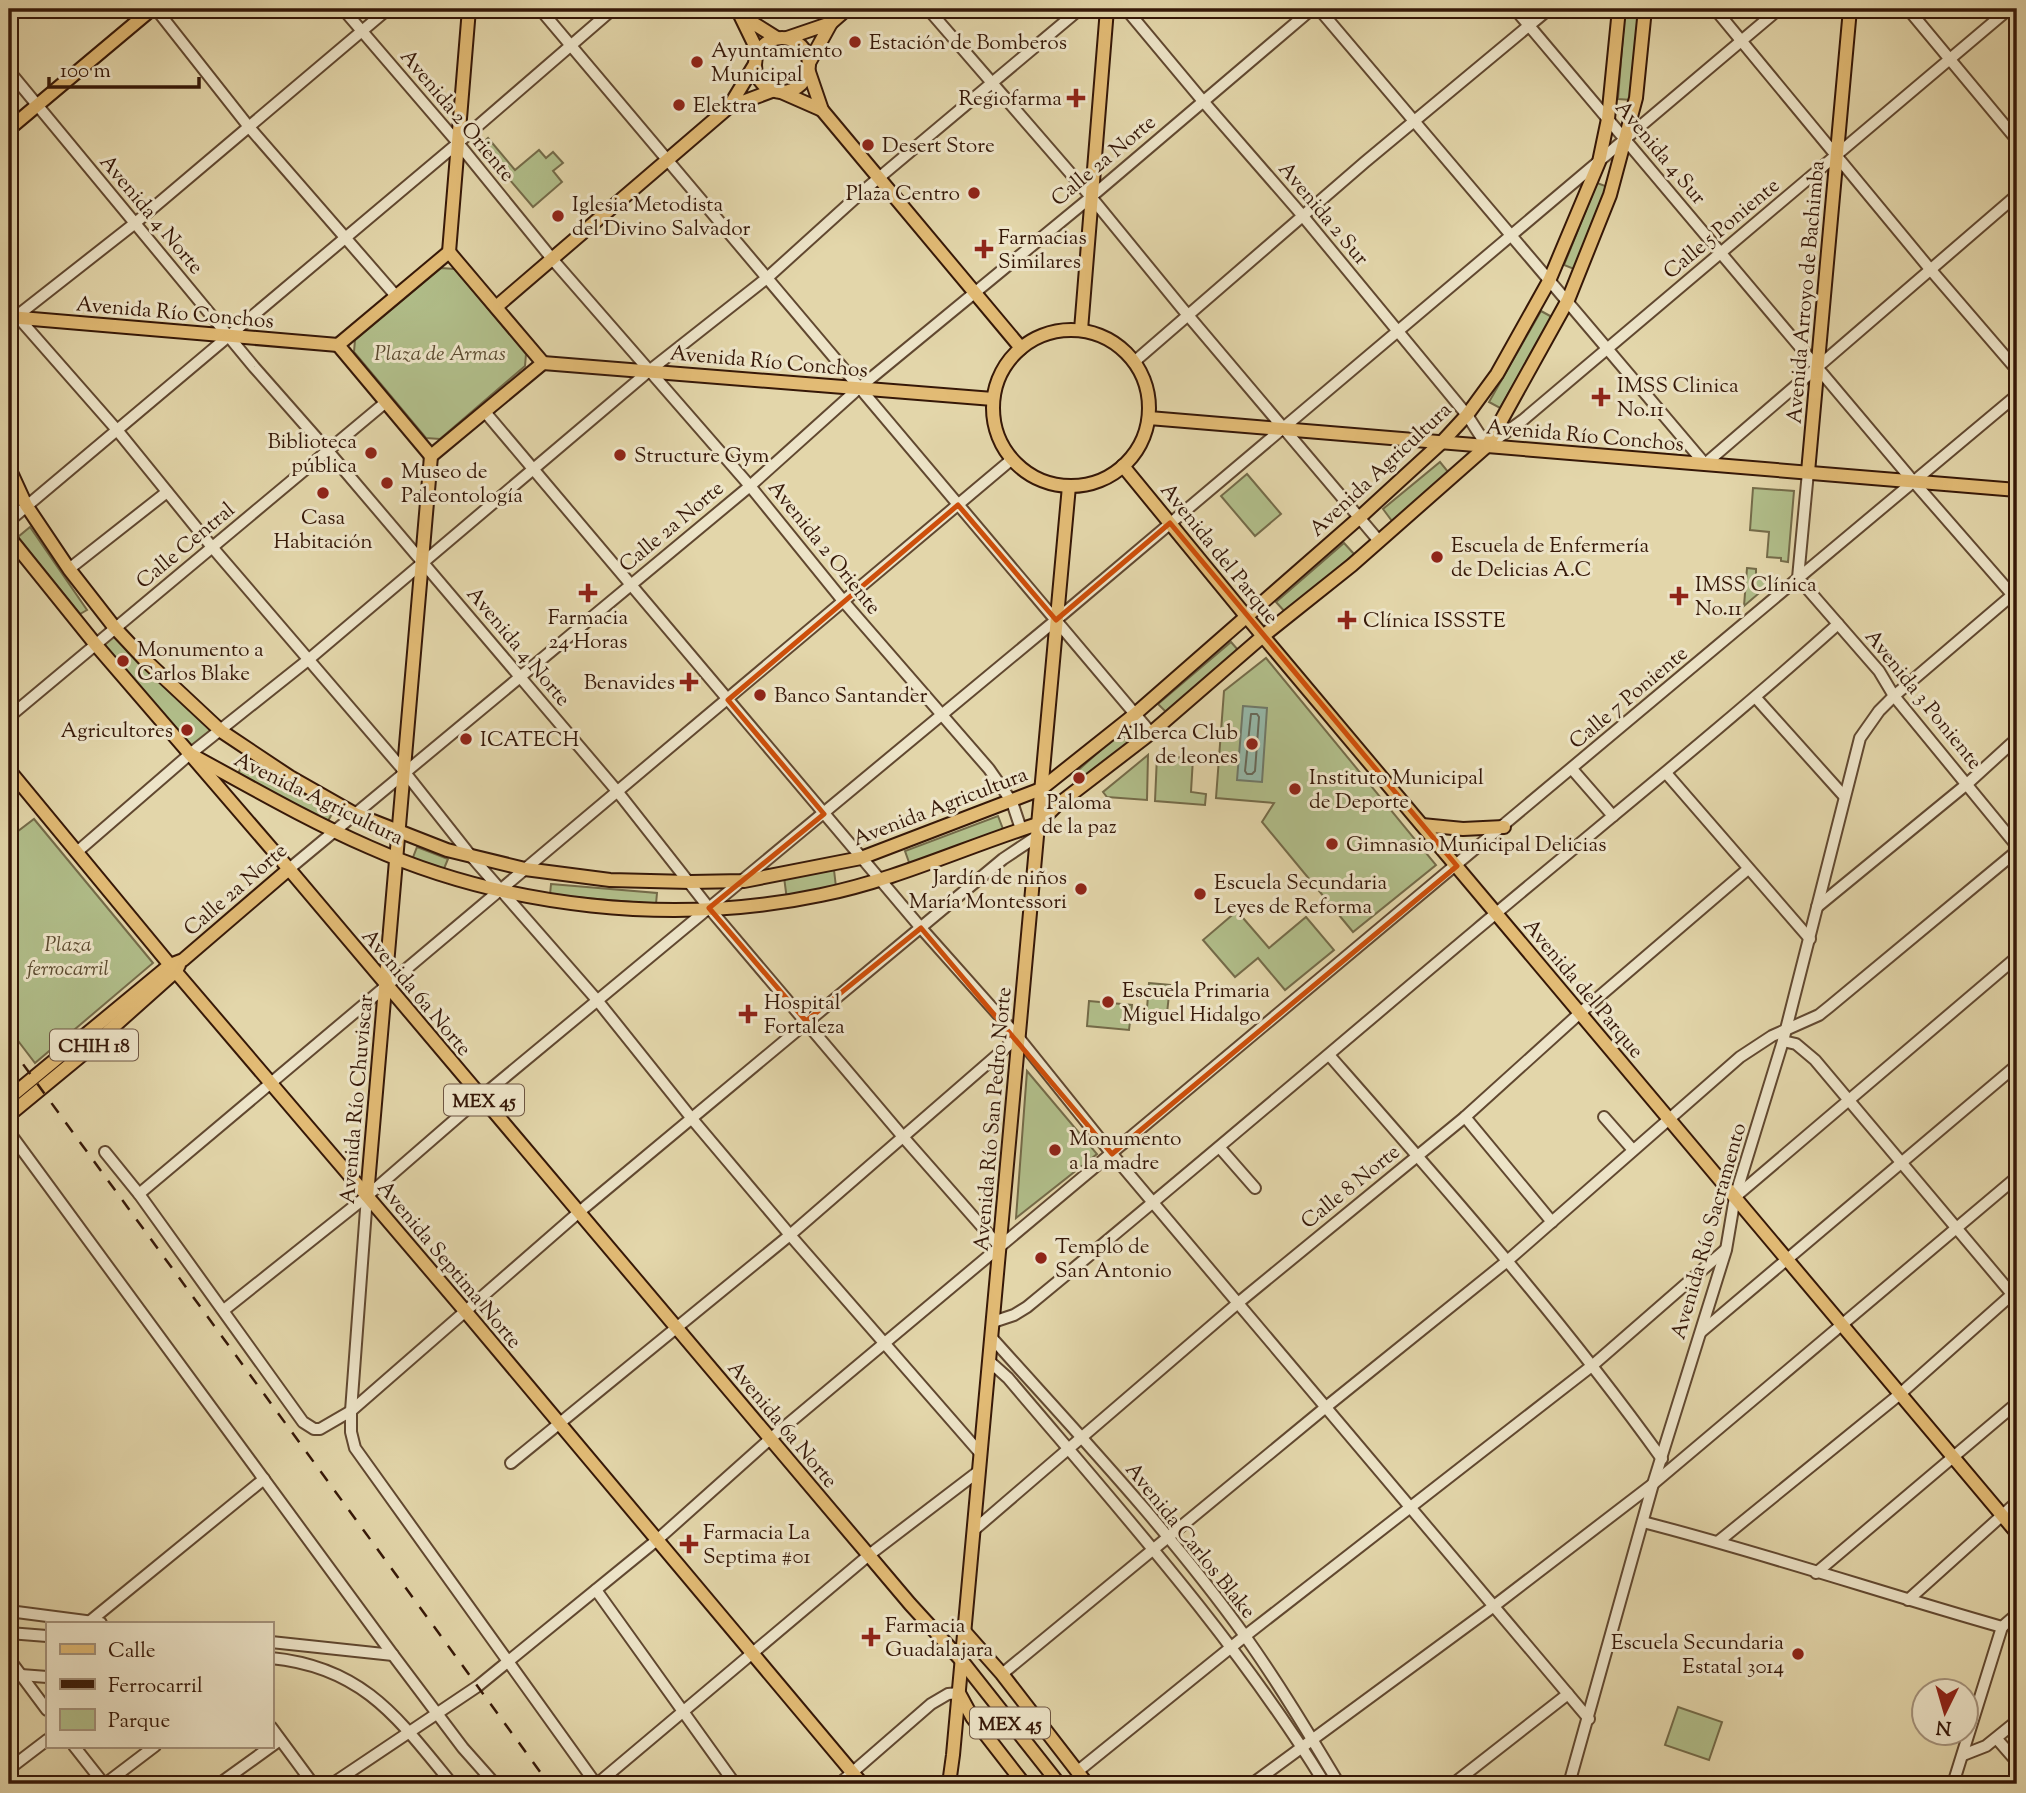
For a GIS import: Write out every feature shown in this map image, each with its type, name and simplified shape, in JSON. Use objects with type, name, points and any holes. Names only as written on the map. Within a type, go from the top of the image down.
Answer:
[{"type":"main road","points":[[9,129],[154,9]]},
{"type":"main road","points":[[449,252],[338,345],[431,456],[543,363],[449,252],[469,9]]},
{"type":"main road","points":[[729,107],[776,92],[788,92],[801,85],[831,23],[847,9]]},
{"type":"main road","points":[[1081,330],[1107,9]]},
{"type":"main road","name":"Avenida Agricultura","points":[[9,468],[26,505],[69,569],[115,628],[167,681],[221,731],[290,777],[355,814],[471,856],[525,869],[610,880],[744,881],[861,858],[1041,789],[1134,715],[1360,518],[1442,442],[1467,415],[1496,374],[1549,281],[1599,162],[1608,120],[1619,9]]},
{"type":"main road","name":"Avenida Agricultura","points":[[190,754],[333,831],[396,859],[444,875],[501,889],[594,906],[672,911],[749,906],[822,895],[880,880],[1021,829],[1037,830],[1056,806],[1151,733],[1487,446],[1568,300],[1610,195],[1636,98],[1645,9]]},
{"type":"main road","name":"Avenida Arroyo de Bachimba","points":[[1808,472],[1850,9]]},
{"type":"main road","points":[[738,12],[803,47],[822,110],[1021,348]]},
{"type":"main road","points":[[738,12],[756,58],[759,80],[776,92],[822,110]]},
{"type":"main road","points":[[496,307],[729,107],[756,58],[769,41],[831,23]]},
{"type":"main road","name":"Avenida Río Conchos","points":[[12,318],[338,345]]},
{"type":"main road","points":[[1059,330],[1081,330],[1111,341],[1134,362],[1144,379],[1149,398],[1149,418],[1136,452],[1124,466],[1107,477],[1089,484],[1069,486],[1048,483],[1028,474],[1012,460],[999,441],[993,420],[992,398],[1007,362],[1021,348],[1039,336],[1059,330]]},
{"type":"main road","name":"Avenida Río Conchos","points":[[543,363],[992,398]]},
{"type":"main road","name":"Avenida Río Conchos","points":[[1149,418],[2017,489]]},
{"type":"main road","name":"Avenida Río Chuviscar","points":[[367,1196],[431,456]]},
{"type":"main road","name":"Avenida del Parque","points":[[1124,466],[1246,617],[2017,1533]]},
{"type":"main road","name":"Avenida Río San Pedro Norte","points":[[949,1784],[1069,486]]},
{"type":"main road","name":"Avenida 6a Norte","points":[[9,537],[96,645],[289,869],[770,1439],[962,1661]]},
{"type":"main road","name":"Avenida Septima Norte","points":[[9,770],[862,1784]]},
{"type":"main road","points":[[1422,825],[1463,829],[1504,827]]},
{"type":"main road","name":"Calle 2a Norte","points":[[176,966],[289,869]]},
{"type":"main road","name":"CHIH 18","points":[[9,1098],[176,966]]},
{"type":"main road","name":"CHIH 18","points":[[9,1115],[83,1054],[176,966]]},
{"type":"main road","points":[[964,1631],[1002,1674],[1087,1784]]},
{"type":"main road","name":"MEX 45","points":[[962,1661],[1059,1784]]},
{"type":"main road","name":"MEX 45","points":[[959,1693],[972,1717],[1024,1784]]},
{"type":"main road","name":"Avenida Río San Pedro Norte","points":[[953,1755],[954,1784]]},
{"type":"street","points":[[154,9],[249,127],[396,296]]},
{"type":"street","name":"Avenida 2 Oriente","points":[[343,9],[458,143],[553,260],[750,486],[844,602],[989,769],[1012,802],[1021,829]]},
{"type":"street","points":[[12,318],[134,224],[388,9]]},
{"type":"street","points":[[540,9],[1151,733]]},
{"type":"street","points":[[9,521],[613,9]]},
{"type":"street","points":[[928,9],[1091,197],[1379,541]]},
{"type":"street","points":[[78,851],[190,754],[308,660],[649,371],[767,278],[879,178],[1080,9]]},
{"type":"street","name":"Avenida 2 Sur","points":[[1126,9],[1398,331],[1467,415],[1487,446]]},
{"type":"street","name":"Calle 2a Norte","points":[[289,869],[750,486],[859,388],[1091,197],[1311,9]]},
{"type":"street","points":[[1319,9],[1705,464],[2017,195]]},
{"type":"street","name":"Avenida 4 Sur","points":[[1515,9],[1913,481],[2016,595]]},
{"type":"street","points":[[1134,362],[1302,215],[1549,9]]},
{"type":"street","points":[[1716,9],[1930,269],[2017,370]]},
{"type":"street","points":[[223,1310],[367,1196],[597,1000],[744,881],[1779,9]]},
{"type":"street","points":[[1908,9],[2017,140]]},
{"type":"street","name":"Calle 5 Poniente","points":[[1487,446],[1523,420],[2009,9]]},
{"type":"street","name":"Avenida 4 Norte","points":[[9,71],[134,224],[617,791],[709,908],[999,1247]]},
{"type":"street","points":[[9,307],[12,318],[117,430],[212,547],[404,772],[471,856],[597,1000],[790,1235],[981,1454]]},
{"type":"street","name":"Calle 7 Poniente","points":[[332,1784],[439,1714],[507,1663],[657,1540],[770,1439],[2017,395]]},
{"type":"street","name":"Calle Central","points":[[9,717],[386,402]]},
{"type":"street","points":[[485,412],[861,858],[1018,1037],[1112,1154],[1589,1719]]},
{"type":"street","points":[[139,1194],[1012,460]]},
{"type":"street","name":"Avenida Arroyo de Bachimba","points":[[1798,578],[1808,472]]},
{"type":"street","points":[[69,569],[167,492]]},
{"type":"street","name":"Avenida 3 Poniente","points":[[1798,578],[1879,671],[1894,696],[2017,848]]},
{"type":"street","name":"Avenida Río Sacramento","points":[[1569,1784],[1653,1484],[1726,1250],[1735,1197],[1785,1035],[1860,738],[1878,711],[1894,696],[2016,595]]},
{"type":"street","points":[[993,1322],[1027,1307],[1152,1201],[1220,1148],[1496,913],[1756,698],[1838,624]]},
{"type":"street","points":[[1756,698],[1844,796]]},
{"type":"street","points":[[1817,907],[1967,784],[2012,743]]},
{"type":"street","points":[[1573,769],[1614,816]]},
{"type":"street","points":[[1666,773],[1810,939]]},
{"type":"street","points":[[104,1152],[139,1194],[303,1422],[314,1429],[320,1429],[351,1411],[578,1213],[693,1120],[806,1021],[1037,830]]},
{"type":"street","points":[[1002,1674],[1506,1262],[1741,1057],[1772,1036],[1785,1035],[1829,1007],[2017,848]]},
{"type":"street","name":"Calle 8 Norte","points":[[974,1530],[1238,1303],[1465,1117],[1580,1013],[1748,869]]},
{"type":"street","points":[[1735,1197],[2017,957]]},
{"type":"street","points":[[1720,1541],[2016,1295],[1804,1049],[1785,1035]]},
{"type":"street","points":[[511,1463],[790,1235],[1018,1037]]},
{"type":"street","points":[[1329,1055],[1418,1156],[1592,1365],[1662,1459]]},
{"type":"street","points":[[1700,1332],[2017,1065]]},
{"type":"street","points":[[1465,1117],[1552,1222]]},
{"type":"street","points":[[1604,1117],[1633,1150]]},
{"type":"street","points":[[9,1132],[393,1656],[463,1748],[495,1784]]},
{"type":"street","points":[[1220,1148],[1255,1188]]},
{"type":"street","points":[[1252,1784],[1494,1606],[1653,1484],[2017,1177]]},
{"type":"street","name":"Avenida Río Chuviscar","points":[[367,1196],[351,1411],[353,1441],[361,1458],[597,1784]]},
{"type":"street","points":[[1078,1771],[1245,1636],[1592,1365],[1726,1250]]},
{"type":"street","name":"Avenida Carlos Blake","points":[[991,1337],[1167,1537],[1245,1636],[1339,1784]]},
{"type":"street","name":"Avenida Carlos Blake","points":[[989,1361],[1008,1378],[1152,1549],[1230,1648],[1302,1747],[1325,1784]]},
{"type":"street","points":[[1816,1573],[2017,1403]]},
{"type":"street","points":[[597,1784],[869,1555],[979,1471]]},
{"type":"street","points":[[96,1622],[264,1479]]},
{"type":"street","points":[[1908,1600],[2017,1502]]},
{"type":"street","points":[[1643,1522],[1720,1541],[1816,1573],[2002,1627]]},
{"type":"street","points":[[596,1590],[735,1784]]},
{"type":"street","points":[[9,1611],[88,1622]]},
{"type":"street","points":[[1953,1784],[2002,1627],[2017,1614]]},
{"type":"street","points":[[9,1633],[46,1636]]},
{"type":"street","points":[[273,1642],[393,1656]]},
{"type":"street","points":[[273,1658],[317,1665],[356,1683],[383,1704],[410,1731],[452,1784]]},
{"type":"street","points":[[9,1659],[46,1709]]},
{"type":"street","points":[[21,1675],[46,1677]]},
{"type":"street","points":[[839,1784],[931,1704],[948,1694],[959,1693]]},
{"type":"street","points":[[1453,1784],[1568,1694]]},
{"type":"street","points":[[1963,1755],[1986,1746],[2017,1721]]},
{"type":"street","points":[[273,1730],[313,1784]]},
{"type":"street","points":[[1997,1739],[2017,1762]]},
{"type":"street","points":[[273,1745],[280,1740]]},
{"type":"street","points":[[9,1769],[46,1741]]},
{"type":"street","points":[[76,1748],[104,1784],[152,1748]]},
{"type":"street","points":[[219,1784],[269,1748]]},
{"type":"highlighted area","points":[[958,505],[1056,620],[1170,523],[1457,866],[1112,1154],[921,928],[806,1021],[709,908],[824,814],[728,700]]},
{"type":"green space","points":[[1625,9],[1640,9],[1632,100],[1618,99]]},
{"type":"green space","points":[[488,138],[515,170],[539,150],[546,158],[553,152],[563,163],[553,171],[562,182],[533,207],[480,145]]},
{"type":"green space","points":[[1597,183],[1608,187],[1574,269],[1564,265]]},
{"type":"green space","name":"Plaza de Armas","points":[[441,268],[455,269],[526,354],[525,366],[440,439],[426,438],[354,352],[355,340]]},
{"type":"green space","points":[[1541,311],[1552,317],[1500,408],[1489,402]]},
{"type":"green space","points":[[1440,462],[1449,473],[1392,521],[1383,509]]},
{"type":"green space","points":[[1247,474],[1281,514],[1255,536],[1221,496]]},
{"type":"green space","points":[[1753,488],[1794,491],[1788,562],[1781,561],[1781,558],[1767,557],[1769,532],[1750,530]]},
{"type":"green space","points":[[30,527],[87,610],[80,614],[18,537]]},
{"type":"green space","points":[[1344,543],[1354,554],[1286,613],[1276,602]]},
{"type":"green space","points":[[1747,568],[1756,569],[1756,578],[1770,579],[1772,582],[1744,606]]},
{"type":"green space","points":[[112,631],[217,733],[191,753],[94,646]]},
{"type":"green space","points":[[1231,642],[1238,650],[1166,712],[1158,704]]},
{"type":"green space","name":"Instituto Municipal de Deporte","points":[[1266,658],[1436,865],[1353,932],[1262,822],[1274,803],[1216,798],[1224,691]]},
{"type":"green space","points":[[1120,733],[1131,746],[1086,786],[1075,773]]},
{"type":"green space","points":[[1148,755],[1147,800],[1107,797],[1103,792]]},
{"type":"green space","points":[[1157,756],[1193,758],[1191,792],[1206,794],[1205,805],[1155,801]]},
{"type":"green space","points":[[247,759],[333,812],[325,826],[238,773]]},
{"type":"green space","points":[[998,816],[1003,829],[911,868],[905,851]]},
{"type":"green space","name":"Plaza ferrocarril","points":[[34,819],[153,963],[35,1063],[9,1029],[9,838]]},
{"type":"green space","points":[[417,847],[448,859],[443,871],[412,860]]},
{"type":"green space","points":[[834,870],[836,887],[787,900],[784,877]]},
{"type":"green space","points":[[551,884],[657,893],[656,904],[550,895]]},
{"type":"green space","points":[[1237,911],[1269,948],[1306,917],[1334,950],[1285,990],[1258,958],[1235,977],[1203,940]]},
{"type":"green space","points":[[1149,983],[1170,985],[1166,1023],[1146,1021]]},
{"type":"green space","points":[[1089,1001],[1132,1005],[1129,1030],[1087,1026]]},
{"type":"green space","points":[[1027,1071],[1097,1154],[1016,1218]]},
{"type":"green space","points":[[1678,1707],[1722,1722],[1709,1760],[1665,1745]]},
{"type":"water","name":"Alberca Club de leones","points":[[1243,706],[1267,708],[1262,782],[1237,780]]},
{"type":"railway","points":[[9,1045],[549,1784]]},
{"type":"place","name":"Estación de Bomberos","points":[[855,42]]},
{"type":"place","name":"Ayuntamiento Municipal","points":[[697,62]]},
{"type":"place","name":"Regiofarma","points":[[1076,98]]},
{"type":"place","name":"Elektra","points":[[679,105]]},
{"type":"place","name":"Desert Store","points":[[868,145]]},
{"type":"place","name":"Plaza Centro","points":[[974,193]]},
{"type":"place","name":"Iglesia Metodista del Divino Salvador","points":[[558,216]]},
{"type":"place","name":"Farmacias Similares","points":[[984,249]]},
{"type":"place","name":"IMSS Clinica No.11","points":[[1601,397]]},
{"type":"place","name":"Biblioteca pública","points":[[371,453]]},
{"type":"place","name":"Structure Gym","points":[[620,455]]},
{"type":"place","name":"Museo de Paleontología","points":[[387,483]]},
{"type":"place","name":"Casa Habitación","points":[[323,493]]},
{"type":"place","name":"Escuela de Enfermería de Delicias A.C","points":[[1437,557]]},
{"type":"place","name":"Farmacia 24 Horas","points":[[588,593]]},
{"type":"place","name":"IMSS Clínica No.11","points":[[1679,596]]},
{"type":"place","name":"Clínica ISSSTE","points":[[1347,620]]},
{"type":"place","name":"Monumento a Carlos Blake","points":[[123,661]]},
{"type":"place","name":"Benavides","points":[[689,682]]},
{"type":"place","name":"Banco Santander","points":[[760,695]]},
{"type":"place","name":"Agricultores","points":[[187,730]]},
{"type":"place","name":"ICATECH","points":[[466,739]]},
{"type":"place","name":"Alberca Club de leones","points":[[1252,744]]},
{"type":"place","name":"Paloma de la paz","points":[[1079,778]]},
{"type":"place","name":"Instituto Municipal de Deporte","points":[[1295,789]]},
{"type":"place","name":"Gimnasio Municipal Delicias","points":[[1332,844]]},
{"type":"place","name":"Jardín de niños María Montessori","points":[[1081,889]]},
{"type":"place","name":"Escuela Secundaria Leyes de Reforma","points":[[1200,894]]},
{"type":"place","name":"Escuela Primaria Miguel Hidalgo","points":[[1108,1002]]},
{"type":"place","name":"Hospital Fortaleza","points":[[748,1014]]},
{"type":"place","name":"Monumento a la madre","points":[[1055,1150]]},
{"type":"place","name":"Templo de San Antonio","points":[[1041,1258]]},
{"type":"place","name":"Farmacia La Septima #01","points":[[689,1544]]},
{"type":"place","name":"Farmacia Guadalajara","points":[[871,1637]]},
{"type":"place","name":"Escuela Secundaria Estatal 3014","points":[[1798,1654]]}]
